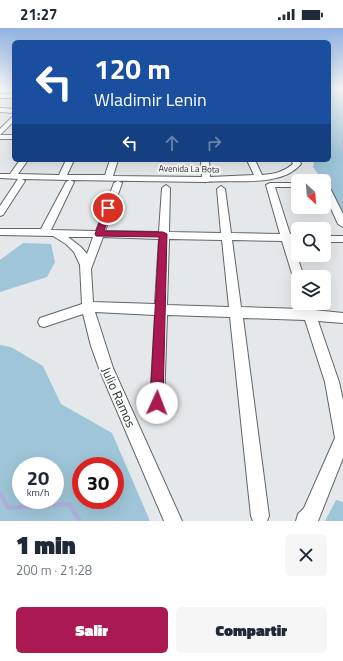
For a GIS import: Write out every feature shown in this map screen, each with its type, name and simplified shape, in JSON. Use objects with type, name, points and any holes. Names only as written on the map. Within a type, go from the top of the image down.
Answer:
[{"type":"street","points":[[0,133],[12,119]]},
{"type":"street","points":[[0,137],[12,137]]},
{"type":"street","points":[[12,176],[22,162]]},
{"type":"street","points":[[50,234],[70,162]]},
{"type":"street","points":[[108,178],[113,162]]},
{"type":"street","points":[[205,162],[206,180]]},
{"type":"street","points":[[252,162],[259,178]]},
{"type":"street","name":"Avenida La Bota","points":[[0,176],[66,179],[108,178],[206,180],[259,178],[275,176],[289,171],[297,164],[296,162]]},
{"type":"street","points":[[0,213],[21,181]]},
{"type":"street","name":"Julio Ramos","points":[[118,183],[87,267],[88,307],[102,359],[173,521]]},
{"type":"street","points":[[291,185],[270,185],[296,270]]},
{"type":"street","points":[[157,403],[166,188]]},
{"type":"street","points":[[221,189],[225,236],[236,313],[260,516]]},
{"type":"street","points":[[331,198],[343,224]]},
{"type":"street","points":[[0,232],[50,234],[163,234],[291,238]]},
{"type":"street","name":"Julio Ramos","points":[[50,234],[70,242],[79,251],[87,267]]},
{"type":"street","points":[[331,239],[343,240]]},
{"type":"street","points":[[44,322],[88,307],[236,313],[291,310]]},
{"type":"street","points":[[305,521],[311,515],[342,438],[332,382],[308,310]]},
{"type":"street","points":[[312,310],[343,318]]},
{"type":"shaded area","points":[[331,111],[343,111],[343,224],[331,196],[331,174],[318,174],[313,167],[314,162],[331,162]]},
{"type":"shaded area","points":[[23,243],[51,244],[55,262],[47,277],[0,292],[0,260]]},
{"type":"shaded area","points":[[0,345],[11,347],[43,366],[61,404],[112,433],[122,457],[72,457],[72,509],[124,509],[124,461],[150,521],[0,521]]},
{"type":"shaded area","points":[[336,500],[343,502],[343,521],[325,521]]},
{"type":"waterway","points":[[343,140],[343,151]]},
{"type":"waterway","points":[[0,493],[8,508],[69,504],[80,521]]},
{"type":"route","points":[[108,208],[99,234],[163,234],[157,403]]}]
